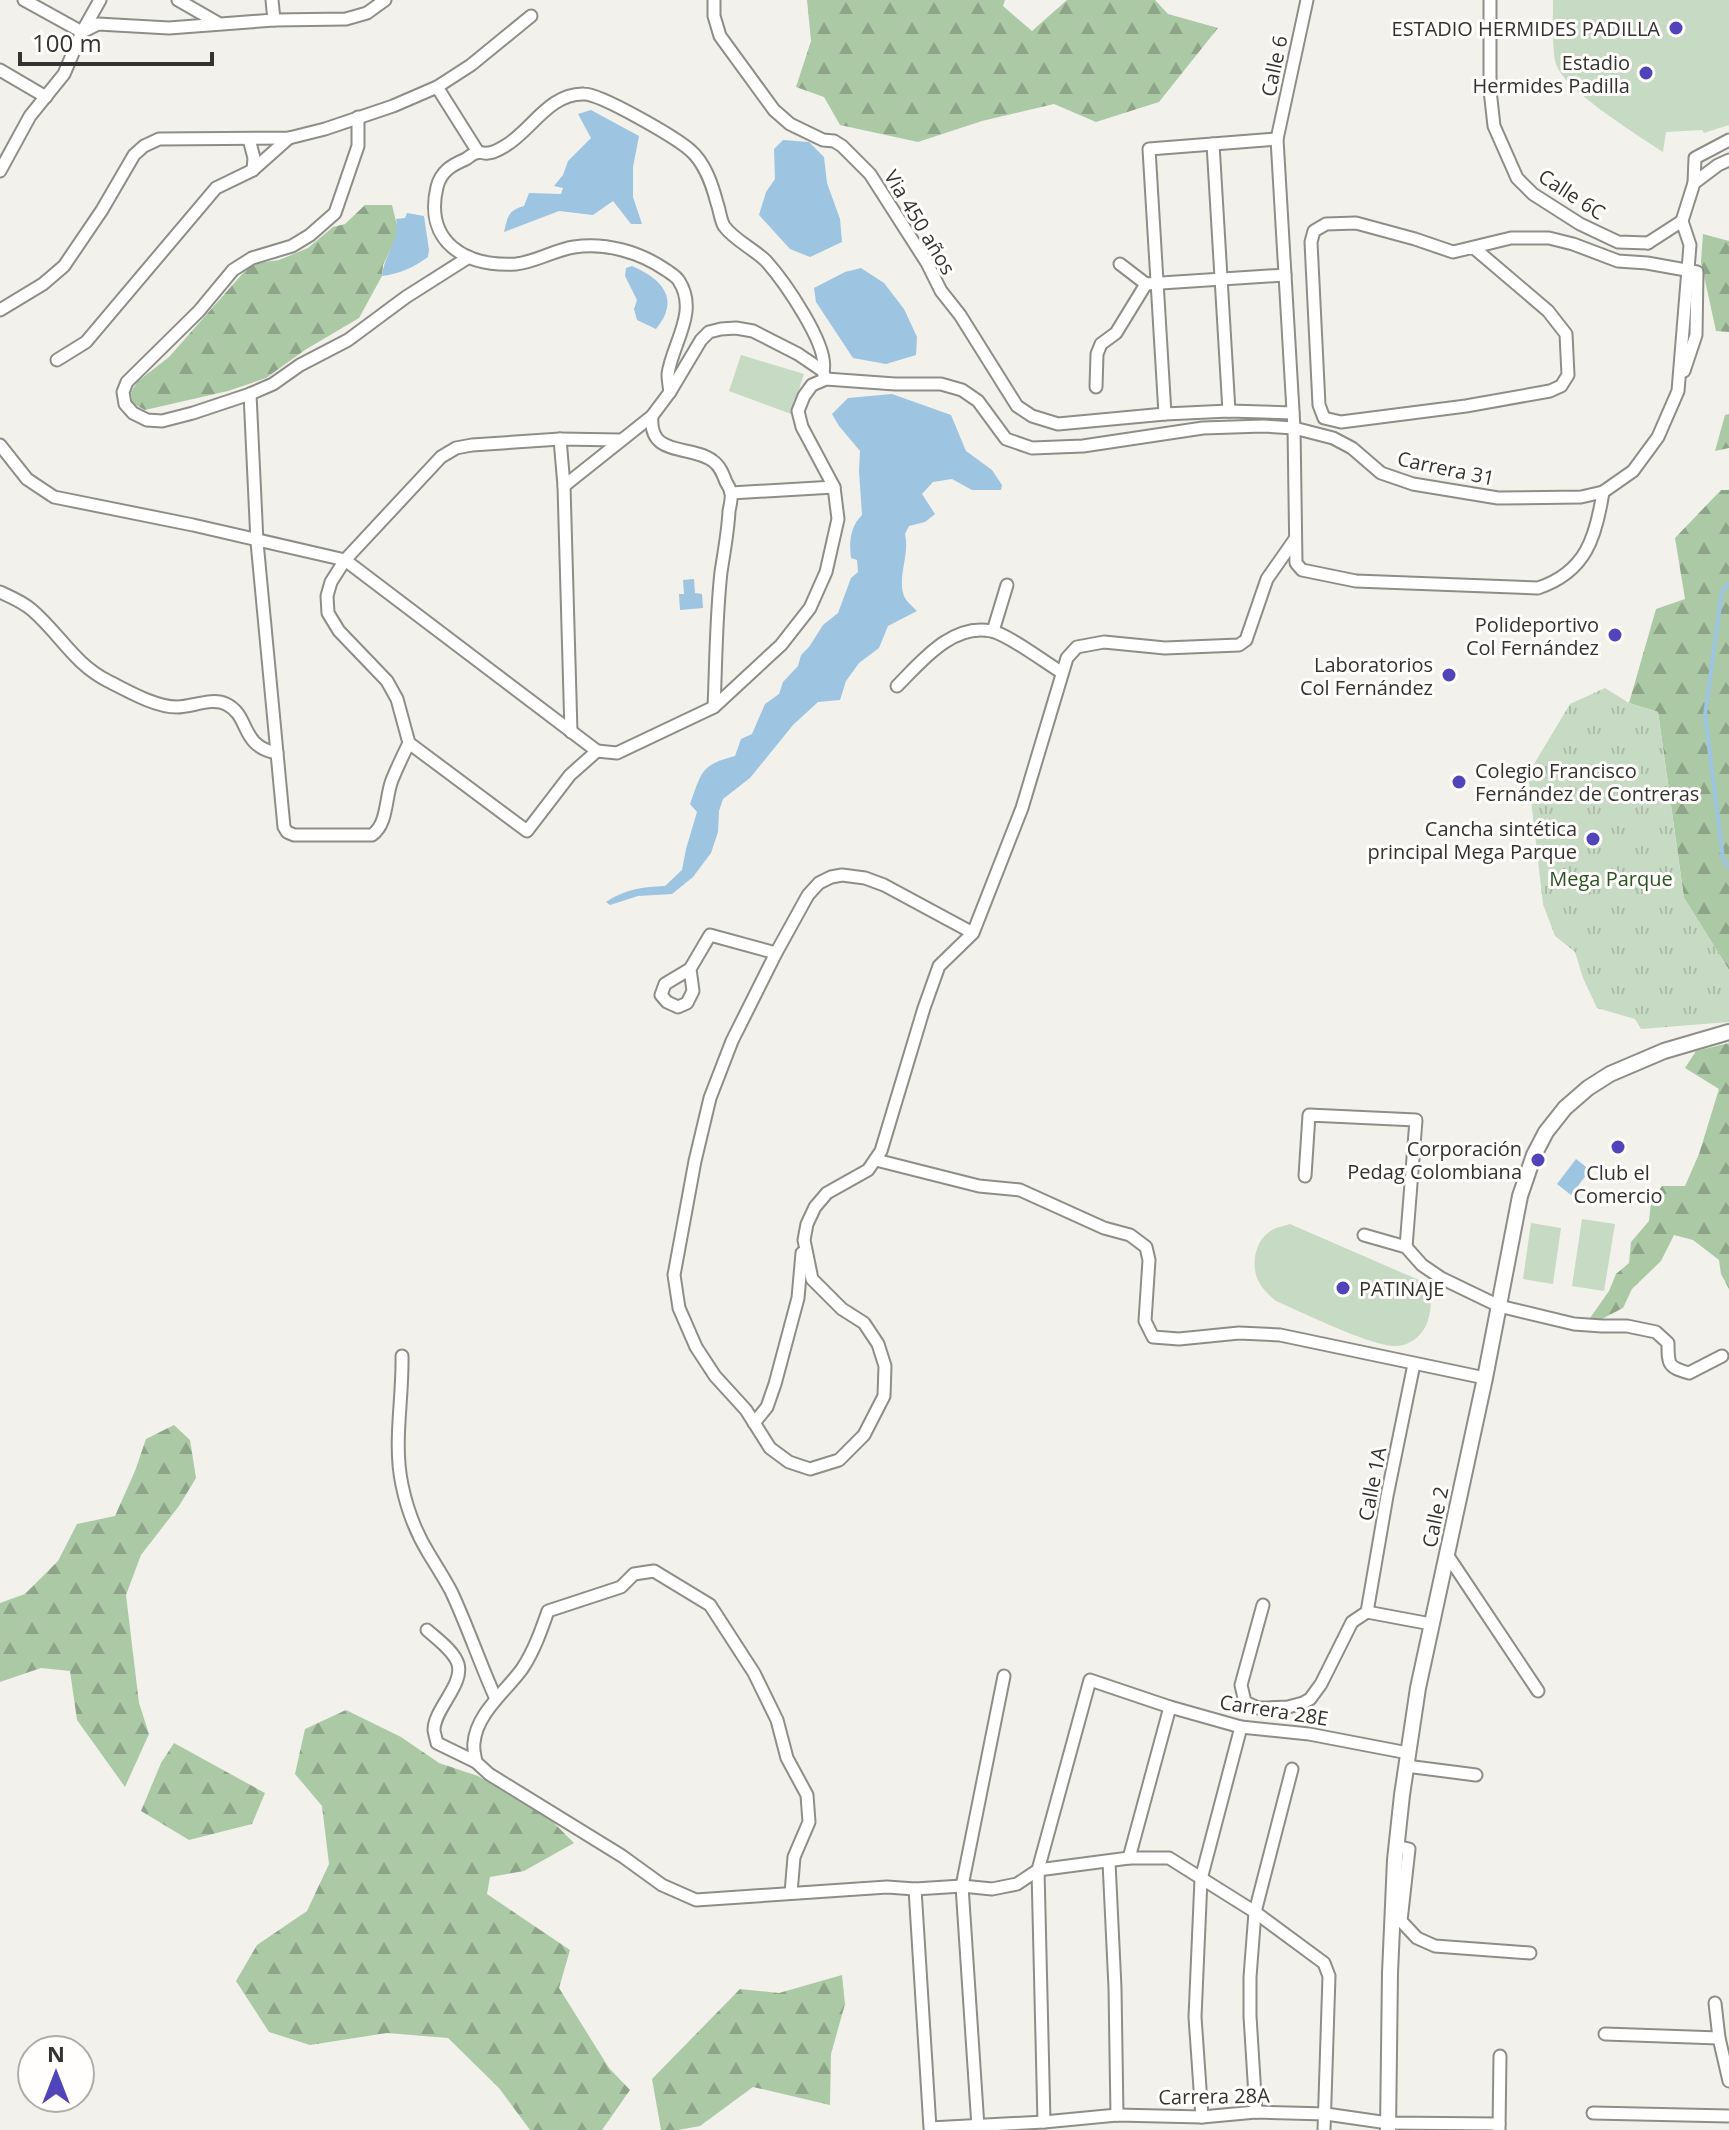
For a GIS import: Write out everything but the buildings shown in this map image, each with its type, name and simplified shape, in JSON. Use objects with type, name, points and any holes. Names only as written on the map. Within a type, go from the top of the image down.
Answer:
[{"type":"street","points":[[24,0],[82,32]]},
{"type":"street","points":[[0,171],[30,116],[64,74],[100,0]]},
{"type":"street","points":[[178,0],[219,23]]},
{"type":"street","points":[[272,0],[274,20]]},
{"type":"street","points":[[82,32],[98,24],[169,28],[274,20],[346,19],[367,13],[385,0]]},
{"type":"street","name":"Via 450 años","points":[[714,0],[714,16],[720,36],[774,110],[790,124],[842,146],[870,174],[927,263],[941,291],[960,315],[1017,406],[1032,416],[1058,424],[1229,411],[1293,413]]},
{"type":"street","name":"Calle 6","points":[[1295,539],[1294,428],[1277,139],[1307,0]]},
{"type":"street","name":"Calle 6C","points":[[1490,0],[1490,90],[1494,126],[1517,178],[1533,194],[1580,224],[1618,242],[1648,243]]},
{"type":"street","points":[[0,310],[43,284],[64,266],[134,155],[144,146],[159,139],[289,138],[325,129],[437,87],[471,65],[531,16]]},
{"type":"street","points":[[0,70],[46,97]]},
{"type":"street","points":[[437,87],[478,152]]},
{"type":"street","points":[[0,445],[27,479],[54,497],[345,560],[597,751],[617,753],[714,707],[781,645],[810,608],[826,572],[838,519],[834,487],[802,427],[798,411],[804,396],[824,375],[822,350],[803,314],[766,262],[725,228],[704,166],[691,151],[605,100],[582,94],[550,106],[507,145],[491,153],[478,152],[456,162],[442,173],[435,205],[441,236],[448,245],[469,257],[495,264],[517,264],[575,247],[613,248],[644,257],[678,278],[684,291],[686,313],[668,374],[670,392]]},
{"type":"street","points":[[358,117],[358,146],[335,213],[292,246],[252,258],[233,270],[199,311],[127,382],[123,392],[125,404],[133,413],[147,420],[162,421],[250,394],[348,340],[406,297],[469,257]]},
{"type":"street","points":[[57,360],[86,342],[216,188],[253,170],[289,138]]},
{"type":"street","points":[[249,139],[254,158],[253,170]]},
{"type":"street","points":[[1165,414],[1152,284],[1149,149],[1277,139]]},
{"type":"street","points":[[1688,269],[1690,245],[1682,221],[1694,183],[1695,158],[1729,140]]},
{"type":"street","points":[[1213,144],[1229,411]]},
{"type":"street","points":[[1694,183],[1729,160]]},
{"type":"street","points":[[1647,263],[1648,243],[1682,221]]},
{"type":"street","points":[[1295,539],[1299,568],[1316,573],[1356,581],[1538,588],[1565,576],[1578,563],[1588,549],[1598,522],[1603,492],[1633,471],[1658,437],[1678,391],[1696,335],[1697,272],[1618,261],[1549,238],[1511,238],[1453,252],[1356,223],[1326,224],[1314,231],[1311,242],[1319,405],[1324,418],[1341,422],[1450,408],[1550,391],[1561,386],[1568,375],[1566,334],[1548,311],[1474,248]]},
{"type":"street","points":[[1497,241],[1498,268]]},
{"type":"street","points":[[1120,264],[1152,284],[1285,275]]},
{"type":"street","points":[[1096,387],[1097,354],[1101,344],[1116,333],[1152,284]]},
{"type":"street","points":[[564,486],[652,416],[709,332],[736,328],[753,331],[798,354],[824,375]]},
{"type":"street","name":"Carrera 31","points":[[824,375],[895,384],[941,384],[962,390],[978,401],[1006,439],[1032,448],[1083,446],[1203,428],[1294,428],[1333,438],[1352,448],[1381,473],[1413,484],[1498,498],[1581,497],[1603,492]]},
{"type":"street","points":[[250,394],[257,542],[284,827],[287,832],[294,835],[372,835],[381,825],[391,782],[409,743]]},
{"type":"street","points":[[652,416],[651,427],[662,444],[714,461],[721,469],[731,493],[721,570],[714,707]]},
{"type":"street","points":[[597,751],[570,775],[527,831],[409,743],[397,699],[387,681],[339,631],[328,613],[327,596],[331,582],[345,560],[441,457],[456,448],[560,439],[620,440]]},
{"type":"street","points":[[560,439],[571,732]]},
{"type":"street","points":[[731,493],[834,487]]},
{"type":"street","points":[[754,1423],[767,1407],[791,1327],[798,1298],[807,1224],[815,1207],[827,1193],[868,1170],[881,1151],[939,966],[973,933],[1022,808],[1067,658],[1077,647],[1104,642],[1165,648],[1243,644],[1267,579],[1295,539]]},
{"type":"street","points":[[993,631],[1007,585]]},
{"type":"street","points":[[0,592],[31,609],[76,659],[105,679],[149,700],[175,707],[218,702],[228,704],[240,717],[254,744],[265,751],[277,753]]},
{"type":"street","points":[[897,686],[937,646],[971,630],[993,631],[1061,672]]},
{"type":"street","points":[[804,1240],[812,1279],[842,1309],[864,1323],[878,1344],[885,1366],[884,1396],[864,1435],[839,1460],[810,1469],[789,1462],[770,1448],[746,1410],[715,1376],[696,1347],[679,1308],[674,1275],[710,1098],[732,1041],[776,953],[808,895],[819,883],[842,875],[865,878],[973,933]]},
{"type":"street","points":[[690,969],[710,935],[776,953]]},
{"type":"street","name":"Calle 2","points":[[1388,2126],[1390,1973],[1407,1759],[1418,1688],[1485,1378],[1520,1196],[1534,1155],[1546,1132],[1565,1108],[1588,1088],[1610,1074],[1664,1051],[1729,1032]]},
{"type":"street","points":[[1305,1176],[1309,1115],[1416,1120],[1406,1247]]},
{"type":"street","points":[[876,1160],[979,1186],[1020,1190],[1104,1228],[1130,1235],[1146,1247],[1149,1260],[1145,1321],[1153,1337],[1179,1339],[1239,1333],[1280,1335],[1485,1378]]},
{"type":"street","points":[[1364,1235],[1406,1247],[1422,1265],[1441,1278],[1499,1306],[1574,1324],[1627,1326],[1656,1332],[1668,1343],[1668,1361],[1674,1368],[1689,1373],[1722,1356]]},
{"type":"street","points":[[402,1356],[399,1463],[409,1514],[461,1612],[496,1699]]},
{"type":"street","name":"Calle 1A","points":[[1367,1612],[1414,1364]]},
{"type":"street","points":[[1448,1556],[1538,1691]]},
{"type":"street","points":[[476,1762],[474,1744],[478,1726],[523,1668],[535,1647],[548,1611],[621,1587],[634,1574],[654,1571],[710,1605],[754,1673],[777,1720],[787,1758],[807,1795],[809,1822],[794,1857],[791,1893]]},
{"type":"street","points":[[1263,1605],[1241,1685],[1245,1702],[1258,1708],[1288,1707],[1310,1699],[1321,1684],[1352,1622],[1367,1612],[1431,1624]]},
{"type":"street","points":[[427,1630],[458,1665],[458,1677],[437,1717],[434,1731],[437,1743],[476,1762],[489,1774],[622,1856],[662,1885],[696,1900],[887,1887],[962,1886],[992,1889],[1017,1884],[1038,1870],[1129,1858],[1169,1858],[1255,1912],[1324,1963],[1329,1976],[1324,2130]]},
{"type":"street","points":[[978,2127],[962,1886],[1004,1676]]},
{"type":"street","name":"Carrera 28E","points":[[1038,1870],[1090,1680],[1241,1727],[1309,1734],[1476,1775]]},
{"type":"street","points":[[1129,1858],[1170,1707]]},
{"type":"street","points":[[1202,2117],[1195,2017],[1201,1879],[1241,1727]]},
{"type":"street","points":[[1256,2112],[1250,2016],[1255,1912],[1292,1769]]},
{"type":"street","points":[[1399,1856],[1401,1921],[1417,1938],[1435,1946],[1530,1953]]},
{"type":"street","points":[[1109,1862],[1117,2115]]},
{"type":"street","points":[[1038,1870],[1044,2122]]},
{"type":"street","points":[[915,1889],[930,2128]]},
{"type":"street","points":[[1715,2003],[1729,2081]]},
{"type":"street","points":[[1605,2034],[1719,2038]]},
{"type":"street","points":[[1499,2127],[1500,2056]]},
{"type":"street","name":"Carrera 28A","points":[[930,2128],[1117,2115],[1202,2117],[1256,2112],[1326,2114],[1388,2126],[1499,2127]]},
{"type":"street","points":[[1593,2113],[1729,2116]]},
{"type":"green space","points":[[807,0],[1005,0],[1003,6],[1032,31],[1067,0],[1155,0],[1168,14],[1218,28],[1159,102],[1096,122],[1054,104],[982,121],[918,142],[840,125],[824,97],[796,87],[811,41]]},
{"type":"green space","name":"Estadio Hermides Padilla","points":[[1553,0],[1729,0],[1729,125],[1704,133],[1702,130],[1666,132],[1663,152],[1604,112],[1573,87],[1556,64]]},
{"type":"green space","points":[[365,205],[392,205],[398,230],[383,265],[382,276],[359,318],[266,378],[228,391],[145,410],[132,403],[131,392],[137,382],[169,357],[251,264],[279,260],[308,248],[333,227],[345,224]]},
{"type":"green space","points":[[1703,234],[1729,241],[1729,332],[1716,331],[1701,262]]},
{"type":"green space","points":[[741,355],[804,374],[791,414],[729,391]]},
{"type":"green space","points":[[1729,414],[1729,448],[1715,451],[1725,415]]},
{"type":"green space","points":[[1721,490],[1729,490],[1729,970],[1684,898],[1658,712],[1629,703],[1656,609],[1685,599],[1675,538]]},
{"type":"green space","name":"Mega Parque","points":[[1605,688],[1629,703],[1658,712],[1684,898],[1729,970],[1729,1022],[1641,1029],[1635,1019],[1597,1008],[1575,952],[1555,936],[1543,904],[1528,774],[1570,704]]},
{"type":"green space","points":[[1729,1043],[1729,1289],[1721,1274],[1719,1260],[1693,1240],[1674,1235],[1661,1261],[1632,1289],[1623,1308],[1598,1321],[1590,1318],[1609,1291],[1616,1274],[1629,1263],[1631,1242],[1649,1221],[1651,1202],[1662,1186],[1685,1186],[1699,1154],[1719,1089],[1685,1068],[1696,1051]]},
{"type":"green space","points":[[1582,1219],[1615,1224],[1604,1291],[1572,1286]]},
{"type":"green space","points":[[1531,1223],[1561,1228],[1553,1284],[1523,1279]]},
{"type":"green space","points":[[1290,1224],[1421,1281],[1431,1304],[1428,1320],[1420,1334],[1402,1345],[1387,1345],[1276,1301],[1262,1288],[1256,1276],[1256,1253],[1266,1234]]},
{"type":"green space","points":[[174,1425],[190,1440],[196,1478],[179,1506],[141,1555],[126,1595],[139,1703],[149,1734],[125,1787],[77,1720],[70,1671],[41,1668],[0,1682],[0,1603],[25,1594],[58,1561],[77,1524],[115,1516],[146,1439]]},
{"type":"green space","points":[[346,1710],[401,1737],[439,1763],[478,1776],[551,1820],[574,1843],[524,1871],[490,1877],[487,1894],[570,1950],[559,1988],[609,2068],[630,2090],[602,2130],[530,2130],[499,2088],[448,2038],[387,2033],[310,2045],[269,2032],[236,1981],[257,1945],[307,1911],[329,1864],[322,1806],[295,1774],[305,1729]]},
{"type":"green space","points":[[174,1743],[265,1793],[252,1824],[189,1840],[141,1811],[161,1763]]},
{"type":"green space","points":[[842,1975],[845,2004],[831,2054],[830,2105],[753,2087],[700,2126],[661,2130],[652,2079],[740,1989],[779,1993]]},
{"type":"water","points":[[591,110],[639,136],[633,167],[633,197],[642,224],[631,224],[613,201],[593,215],[559,211],[504,232],[509,215],[524,206],[529,193],[561,194],[563,188],[554,186],[563,175],[568,161],[591,138],[578,114]]},
{"type":"water","points":[[783,140],[809,142],[824,157],[827,183],[840,219],[842,242],[810,257],[790,249],[759,215],[766,192],[775,179],[774,149]]},
{"type":"water","points":[[407,213],[424,216],[428,257],[406,270],[382,276],[396,235],[396,219],[405,218]]},
{"type":"water","points":[[632,266],[652,277],[665,291],[667,308],[656,329],[637,320],[634,309],[637,300],[625,276],[626,268]]},
{"type":"water","points":[[861,268],[884,283],[904,309],[917,337],[916,355],[886,364],[853,358],[816,302],[814,288],[845,272]]},
{"type":"water","points":[[892,394],[951,415],[966,451],[992,470],[1002,485],[1001,490],[972,490],[952,479],[933,482],[922,494],[935,514],[925,522],[909,526],[905,534],[902,588],[905,598],[917,611],[888,626],[879,648],[859,663],[846,681],[840,700],[818,702],[793,725],[750,778],[723,799],[711,853],[693,877],[672,894],[638,896],[610,905],[606,902],[627,891],[665,886],[682,870],[697,812],[690,804],[700,777],[715,763],[735,756],[741,739],[752,734],[765,704],[779,694],[783,682],[798,666],[801,655],[823,625],[838,613],[851,578],[858,572],[857,560],[851,558],[850,541],[862,515],[860,451],[832,414],[848,398]]},
{"type":"water","points":[[694,579],[695,593],[702,594],[703,608],[680,610],[679,594],[684,594],[683,580]]},
{"type":"water","points":[[1576,1159],[1590,1170],[1571,1195],[1557,1184]]},
{"type":"waterway","points":[[1729,584],[1722,591],[1705,715],[1723,859],[1729,867]]},
{"type":"place","name":"ESTADIO HERMIDES PADILLA","points":[[1676,28]]},
{"type":"place","name":"Estadio Hermides Padilla","points":[[1646,73]]},
{"type":"place","name":"Polideportivo Col Fernández","points":[[1615,635]]},
{"type":"place","name":"Laboratorios Col Fernández","points":[[1449,675]]},
{"type":"place","name":"Colegio Francisco Fernández de Contreras","points":[[1459,782]]},
{"type":"place","name":"Cancha sintética principal Mega Parque","points":[[1593,839]]},
{"type":"place","name":"Club el Comercio","points":[[1618,1147]]},
{"type":"place","name":"Corporación Pedag Colombiana","points":[[1538,1160]]},
{"type":"place","name":"PATINAJE","points":[[1343,1288]]}]
